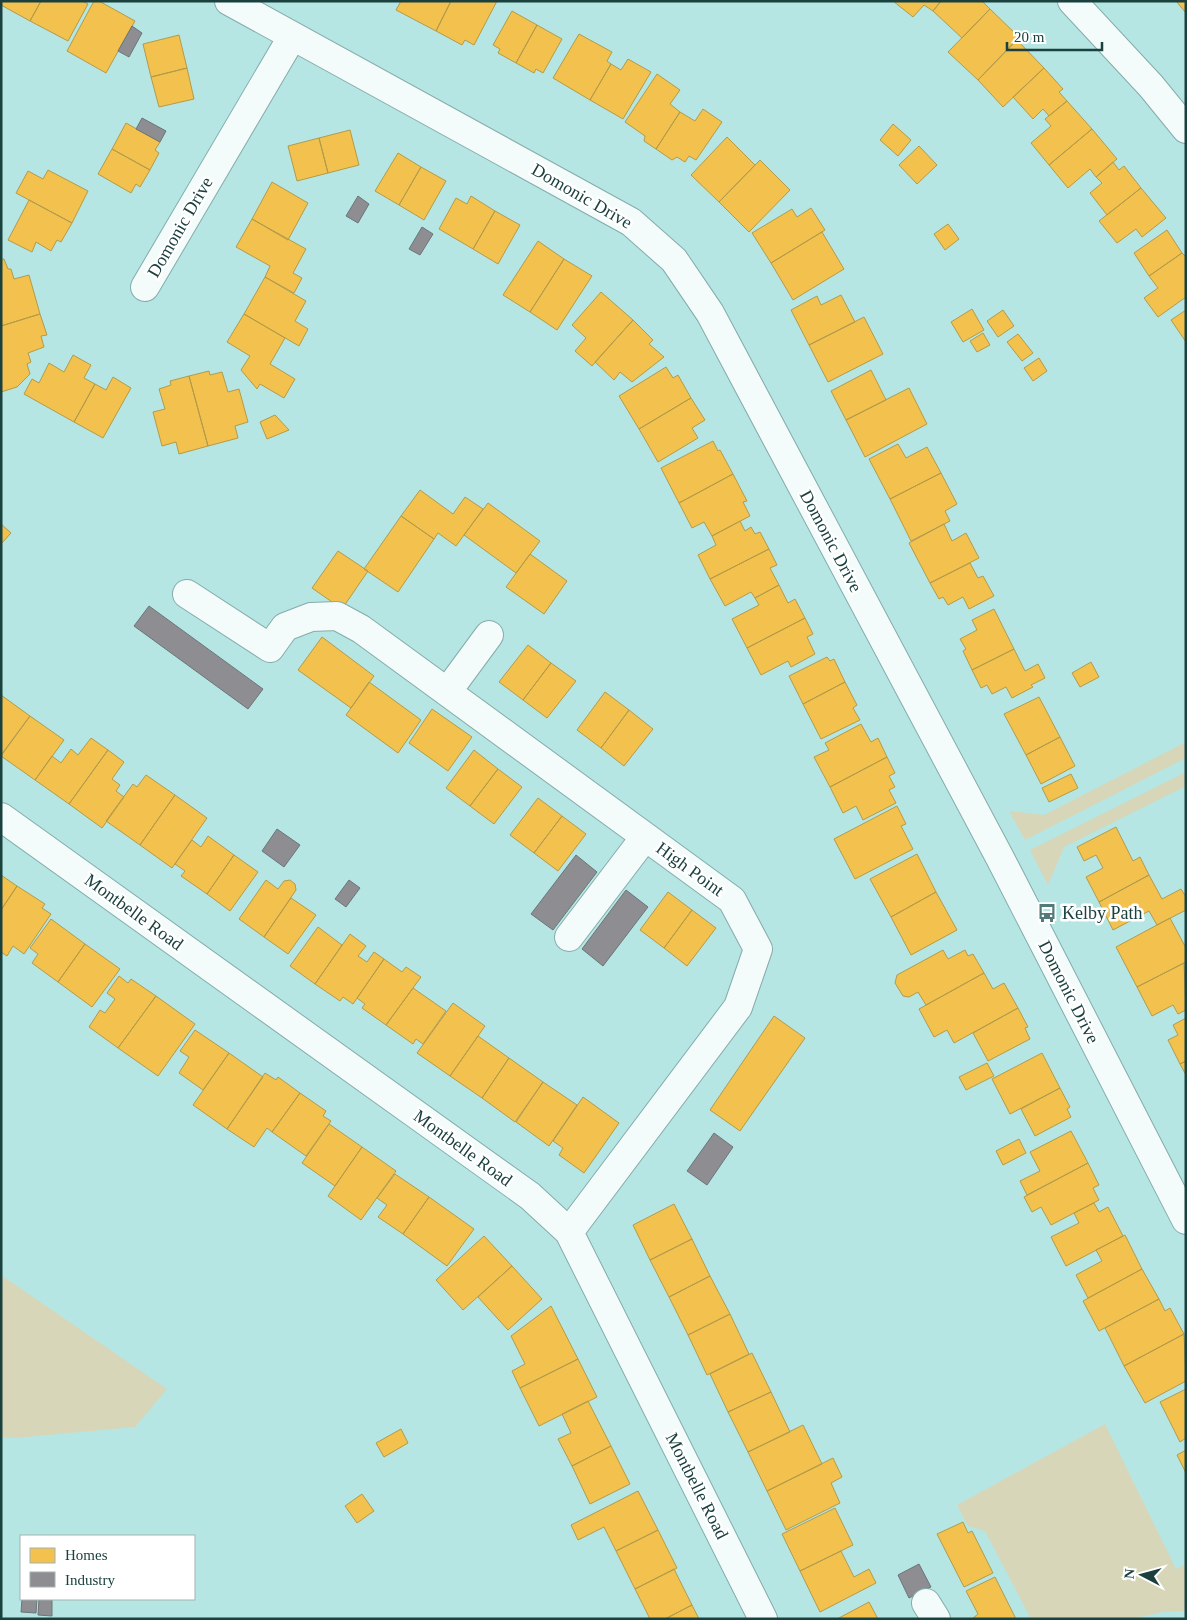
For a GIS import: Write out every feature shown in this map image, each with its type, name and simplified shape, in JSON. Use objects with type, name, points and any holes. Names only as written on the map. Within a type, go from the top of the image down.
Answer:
[{"type":"street","name":"Domonic Drive","points":[[229,1],[631,222],[674,260],[710,313],[995,849],[1186,1220]]},
{"type":"street","points":[[1072,1],[1151,86],[1186,129]]},
{"type":"street","name":"Domonic Drive","points":[[145,287],[292,37]]},
{"type":"street","name":"High Point","points":[[187,594],[270,648],[285,627],[311,618],[337,616],[361,629],[732,900],[758,949],[738,1007],[568,1232]]},
{"type":"street","points":[[447,692],[489,635]]},
{"type":"street","name":"Montbelle Road","points":[[1,817],[530,1196],[568,1232],[763,1619]]},
{"type":"street","points":[[569,937],[645,837]]},
{"type":"shaded area","points":[[1186,742],[1186,758],[1025,840],[1009,811],[1044,815]]},
{"type":"shaded area","points":[[1186,772],[1186,786],[1064,847],[1048,885],[1030,850]]},
{"type":"shaded area","points":[[1,1275],[167,1389],[135,1427],[15,1438],[1,1437]]},
{"type":"shaded area","points":[[1105,1424],[1176,1569],[1186,1564],[1186,1611],[1163,1612],[1131,1619],[1031,1619],[985,1531],[968,1526],[957,1505]]},
{"type":"building: Homes","points":[[1,1],[41,1],[30,21],[1,5]]},
{"type":"building: Homes","points":[[41,1],[82,1],[88,4],[68,41],[30,21]]},
{"type":"building: Homes","points":[[94,1],[99,1],[135,21],[106,73],[67,51]]},
{"type":"building: Homes","points":[[401,1],[451,1],[436,31],[396,10]]},
{"type":"building: Homes","points":[[451,1],[497,1],[474,45],[465,40],[462,45],[436,31]]},
{"type":"building: Homes","points":[[893,1],[941,1],[933,11],[924,5],[913,17]]},
{"type":"building: Homes","points":[[941,1],[982,1],[990,9],[962,38],[933,11]]},
{"type":"building: Homes","points":[[1176,1],[1186,1],[1186,13]]},
{"type":"building: Homes","points":[[990,9],[1019,37],[978,80],[948,52]]},
{"type":"building: Homes","points":[[512,11],[537,25],[516,63],[498,53],[500,49],[493,45]]},
{"type":"building: Homes","points":[[537,25],[562,39],[543,73],[536,69],[534,73],[516,63]]},
{"type":"building: Homes","points":[[579,34],[612,52],[607,61],[611,64],[590,100],[553,78]]},
{"type":"building: Homes","points":[[179,35],[187,68],[151,77],[143,44]]},
{"type":"building: Homes","points":[[1017,40],[1044,68],[1003,107],[978,80]]},
{"type":"building: Homes","points":[[628,59],[651,72],[623,119],[590,100],[611,64],[621,70]]},
{"type":"building: Homes","points":[[187,68],[194,99],[159,107],[151,77]]},
{"type":"building: Homes","points":[[1044,68],[1063,89],[1059,92],[1067,101],[1049,116],[1043,109],[1033,119],[1013,97]]},
{"type":"building: Homes","points":[[657,74],[680,90],[670,104],[680,112],[656,149],[644,141],[645,136],[625,122]]},
{"type":"building: Homes","points":[[1067,101],[1092,129],[1049,165],[1031,143],[1051,126],[1045,119]]},
{"type":"building: Homes","points":[[703,109],[722,122],[696,160],[689,156],[685,162],[677,157],[672,160],[656,149],[680,112],[695,121]]},
{"type":"building: Homes","points":[[126,123],[160,142],[155,150],[159,153],[150,170],[112,149]]},
{"type":"building: Homes","points":[[893,124],[911,140],[898,156],[880,140]]},
{"type":"building: Homes","points":[[1092,129],[1117,159],[1096,177],[1090,169],[1068,188],[1049,165]]},
{"type":"building: Homes","points":[[350,130],[359,165],[328,173],[319,138]]},
{"type":"building: Homes","points":[[727,137],[755,165],[719,202],[691,175]]},
{"type":"building: Homes","points":[[319,138],[328,173],[297,181],[288,146]]},
{"type":"building: Homes","points":[[919,146],[937,165],[917,184],[899,165]]},
{"type":"building: Homes","points":[[112,149],[150,170],[140,187],[136,184],[131,193],[98,174]]},
{"type":"building: Homes","points":[[398,153],[421,167],[399,205],[375,191]]},
{"type":"building: Homes","points":[[760,160],[790,190],[749,232],[719,202]]},
{"type":"building: Homes","points":[[1113,162],[1119,170],[1124,166],[1141,188],[1107,215],[1090,193],[1102,183],[1096,177]]},
{"type":"building: Homes","points":[[421,167],[446,181],[424,220],[399,205]]},
{"type":"building: Homes","points":[[48,170],[88,191],[72,223],[16,193],[28,171],[43,179]]},
{"type":"building: Homes","points":[[272,182],[308,203],[288,240],[252,219]]},
{"type":"building: Homes","points":[[1141,188],[1166,218],[1142,237],[1136,229],[1117,243],[1099,221]]},
{"type":"building: Homes","points":[[471,196],[495,211],[473,249],[439,229],[456,198],[467,204]]},
{"type":"building: Homes","points":[[29,200],[72,223],[61,242],[57,240],[51,251],[36,242],[32,252],[8,240]]},
{"type":"building: Homes","points":[[811,208],[825,230],[771,263],[752,233],[792,209],[797,217]]},
{"type":"building: Homes","points":[[495,211],[520,225],[498,264],[473,249]]},
{"type":"building: Homes","points":[[252,219],[306,249],[293,273],[302,278],[294,293],[265,277],[270,266],[236,247]]},
{"type":"building: Homes","points":[[948,224],[959,239],[945,250],[934,234]]},
{"type":"building: Homes","points":[[1167,230],[1182,253],[1149,276],[1134,253]]},
{"type":"building: Homes","points":[[822,232],[844,269],[793,300],[771,263]]},
{"type":"building: Homes","points":[[538,241],[564,259],[530,312],[503,295]]},
{"type":"building: Homes","points":[[1182,253],[1186,257],[1186,297],[1158,317],[1144,298],[1158,288],[1149,276]]},
{"type":"building: Homes","points":[[1,259],[4,259],[8,269],[11,269],[14,279],[29,275],[40,314],[1,326]]},
{"type":"building: Homes","points":[[564,259],[592,276],[557,330],[530,312]]},
{"type":"building: Homes","points":[[265,277],[306,301],[295,321],[308,329],[299,346],[244,314]]},
{"type":"building: Homes","points":[[601,292],[633,320],[592,366],[575,351],[586,338],[572,325]]},
{"type":"building: Homes","points":[[841,295],[855,322],[809,345],[791,310],[817,296],[821,305]]},
{"type":"building: Homes","points":[[972,309],[984,330],[963,342],[951,322]]},
{"type":"building: Homes","points":[[1003,310],[1014,326],[998,337],[987,321]]},
{"type":"building: Homes","points":[[1186,310],[1186,342],[1171,320]]},
{"type":"building: Homes","points":[[40,314],[47,335],[41,336],[44,347],[28,353],[31,362],[27,364],[30,374],[17,387],[1,392],[1,326]]},
{"type":"building: Homes","points":[[244,314],[285,338],[270,364],[295,379],[284,398],[260,384],[257,389],[241,370],[250,356],[227,342]]},
{"type":"building: Homes","points":[[864,317],[883,354],[828,382],[809,345]]},
{"type":"building: Homes","points":[[633,320],[653,340],[649,344],[664,357],[632,382],[620,372],[614,380],[595,362]]},
{"type":"building: Homes","points":[[983,333],[990,345],[977,352],[970,341]]},
{"type":"building: Homes","points":[[1018,334],[1033,353],[1022,361],[1007,342]]},
{"type":"building: Homes","points":[[73,355],[91,365],[84,378],[95,384],[74,422],[24,394],[32,379],[39,383],[49,363],[64,372]]},
{"type":"building: Homes","points":[[1039,358],[1047,371],[1033,381],[1024,368]]},
{"type":"building: Homes","points":[[666,367],[673,378],[678,375],[691,398],[639,429],[619,396]]},
{"type":"building: Homes","points":[[871,370],[886,400],[846,420],[831,391]]},
{"type":"building: Homes","points":[[209,371],[210,375],[222,372],[228,392],[239,389],[248,422],[235,426],[238,438],[208,446],[189,376]]},
{"type":"building: Homes","points":[[189,376],[208,446],[179,454],[176,442],[162,446],[153,412],[165,409],[159,389],[171,385],[170,381]]},
{"type":"building: Homes","points":[[113,377],[131,388],[103,438],[74,422],[95,384],[106,390]]},
{"type":"building: Homes","points":[[909,388],[927,424],[865,457],[846,420]]},
{"type":"building: Homes","points":[[691,398],[705,420],[692,428],[698,438],[658,462],[639,429]]},
{"type":"building: Homes","points":[[275,415],[289,430],[267,439],[260,422]]},
{"type":"building: Homes","points":[[713,441],[733,474],[679,503],[661,468]]},
{"type":"building: Homes","points":[[898,444],[906,458],[927,447],[941,473],[890,499],[869,459]]},
{"type":"building: Homes","points":[[941,473],[957,504],[945,511],[950,521],[911,541],[890,499]]},
{"type":"building: Homes","points":[[733,474],[747,501],[743,502],[750,516],[712,536],[704,522],[692,528],[679,503]]},
{"type":"building: Homes","points":[[420,490],[453,514],[465,497],[483,509],[456,546],[438,533],[434,539],[401,516]]},
{"type":"building: Homes","points":[[488,503],[540,541],[516,573],[464,535]]},
{"type":"building: Homes","points":[[401,516],[434,539],[398,592],[364,569]]},
{"type":"building: Homes","points":[[740,521],[745,531],[751,527],[755,534],[760,532],[769,549],[710,579],[698,555],[716,545],[712,536]]},
{"type":"building: Homes","points":[[1,524],[11,533],[1,544]]},
{"type":"building: Homes","points":[[944,524],[952,541],[966,533],[979,558],[930,583],[909,543]]},
{"type":"building: Homes","points":[[769,549],[777,565],[770,568],[779,585],[755,598],[751,592],[725,606],[710,579]]},
{"type":"building: Homes","points":[[338,551],[368,571],[342,609],[312,588]]},
{"type":"building: Homes","points":[[530,554],[567,581],[544,614],[506,587]]},
{"type":"building: Homes","points":[[970,563],[978,578],[983,576],[994,596],[969,609],[963,597],[948,605],[943,597],[939,599],[930,583]]},
{"type":"building: Homes","points":[[779,585],[788,603],[795,599],[805,618],[747,648],[732,619],[759,605],[755,598]]},
{"type":"building: Homes","points":[[994,609],[1014,649],[972,670],[963,651],[966,649],[960,639],[977,630],[972,620]]},
{"type":"building: Homes","points":[[805,618],[813,634],[807,637],[815,654],[791,667],[788,661],[761,675],[747,648]]},
{"type":"building: Homes","points":[[322,637],[374,676],[351,708],[298,670]]},
{"type":"building: Homes","points":[[528,645],[551,663],[523,700],[499,682]]},
{"type":"building: Homes","points":[[1014,649],[1025,671],[1038,664],[1045,678],[1012,698],[1006,687],[992,694],[987,685],[981,688],[972,670]]},
{"type":"building: Homes","points":[[827,657],[830,661],[834,659],[845,682],[803,704],[789,676]]},
{"type":"building: Homes","points":[[1091,662],[1099,677],[1080,687],[1072,673]]},
{"type":"building: Homes","points":[[551,663],[576,681],[547,718],[523,700]]},
{"type":"building: Homes","points":[[369,682],[421,720],[398,753],[346,715]]},
{"type":"building: Homes","points":[[845,682],[857,705],[853,708],[860,720],[821,739],[803,704]]},
{"type":"building: Homes","points":[[605,692],[629,710],[601,748],[577,730]]},
{"type":"building: Homes","points":[[1,695],[30,716],[1,755]]},
{"type":"building: Homes","points":[[1039,697],[1060,737],[1026,755],[1004,714]]},
{"type":"building: Homes","points":[[432,709],[472,737],[448,771],[409,743]]},
{"type":"building: Homes","points":[[629,710],[653,729],[624,766],[601,748]]},
{"type":"building: Homes","points":[[30,716],[64,740],[35,780],[1,756]]},
{"type":"building: Homes","points":[[861,724],[871,742],[878,738],[887,757],[830,787],[814,757],[829,750],[825,743]]},
{"type":"building: Homes","points":[[1060,737],[1075,766],[1041,784],[1026,755]]},
{"type":"building: Homes","points":[[91,738],[108,750],[69,804],[35,780],[52,756],[61,763],[71,749],[78,755]]},
{"type":"building: Homes","points":[[108,750],[124,762],[112,779],[120,785],[116,791],[124,797],[102,828],[69,804]]},
{"type":"building: Homes","points":[[474,750],[498,769],[470,806],[446,788]]},
{"type":"building: Homes","points":[[887,757],[895,773],[889,776],[895,787],[889,790],[896,803],[863,820],[856,806],[843,813],[830,787]]},
{"type":"building: Homes","points":[[498,769],[522,787],[494,824],[470,806]]},
{"type":"building: Homes","points":[[1071,774],[1078,788],[1049,802],[1042,788]]},
{"type":"building: Homes","points":[[146,775],[175,795],[140,845],[106,821],[133,784],[137,787]]},
{"type":"building: Homes","points":[[175,795],[207,818],[172,868],[140,845]]},
{"type":"building: Homes","points":[[538,798],[562,816],[534,853],[510,835]]},
{"type":"building: Homes","points":[[897,806],[906,824],[901,826],[913,849],[855,879],[834,839]]},
{"type":"building: Homes","points":[[562,816],[586,834],[558,871],[534,853]]},
{"type":"building: Homes","points":[[1116,827],[1133,861],[1140,857],[1149,875],[1099,902],[1086,877],[1103,868],[1096,855],[1084,861],[1077,847]]},
{"type":"building: Homes","points":[[208,836],[234,855],[207,894],[181,876],[185,871],[175,864],[192,840],[201,847]]},
{"type":"building: Homes","points":[[917,854],[936,892],[891,917],[870,879]]},
{"type":"building: Homes","points":[[234,855],[258,872],[230,911],[207,894]]},
{"type":"building: Homes","points":[[1,875],[17,886],[1,910]]},
{"type":"building: Homes","points":[[1149,875],[1162,899],[1181,889],[1186,897],[1186,910],[1157,925],[1149,911],[1113,930],[1099,902]]},
{"type":"building: Homes","points":[[266,880],[278,889],[284,881],[290,880],[295,884],[296,890],[264,937],[239,919]]},
{"type":"building: Homes","points":[[17,886],[45,904],[42,908],[51,914],[24,954],[13,946],[7,956],[1,952],[1,910]]},
{"type":"building: Homes","points":[[668,892],[692,910],[664,948],[640,930]]},
{"type":"building: Homes","points":[[936,892],[957,930],[911,955],[891,917]]},
{"type":"building: Homes","points":[[291,898],[316,915],[288,954],[264,937]]},
{"type":"building: Homes","points":[[692,910],[716,928],[687,966],[664,948]]},
{"type":"building: Homes","points":[[1170,918],[1186,948],[1186,962],[1137,987],[1116,947]]},
{"type":"building: Homes","points":[[51,919],[85,944],[58,982],[32,963],[38,954],[30,948]]},
{"type":"building: Homes","points":[[318,927],[342,945],[315,984],[290,966]]},
{"type":"building: Homes","points":[[350,934],[366,946],[358,956],[367,962],[374,952],[384,959],[353,1004],[343,997],[340,1001],[315,984]]},
{"type":"building: Homes","points":[[85,944],[120,969],[92,1007],[58,982]]},
{"type":"building: Homes","points":[[943,950],[948,959],[965,950],[968,956],[973,954],[984,973],[926,1005],[918,992],[909,997],[903,996],[895,983],[897,975]]},
{"type":"building: Homes","points":[[384,959],[402,972],[406,967],[421,977],[386,1025],[362,1008],[365,1004],[357,998]]},
{"type":"building: Homes","points":[[1184,963],[1186,1010],[1178,1014],[1173,1005],[1152,1016],[1137,987]]},
{"type":"building: Homes","points":[[984,973],[993,989],[1004,983],[1018,1008],[954,1043],[947,1030],[934,1037],[919,1009]]},
{"type":"building: Homes","points":[[119,976],[128,983],[131,979],[156,996],[118,1048],[89,1027],[100,1010],[105,1013],[115,999],[107,993]]},
{"type":"building: Homes","points":[[413,988],[446,1011],[423,1044],[416,1039],[413,1044],[386,1025]]},
{"type":"building: Homes","points":[[156,996],[195,1024],[158,1076],[118,1048]]},
{"type":"building: Homes","points":[[453,1003],[485,1026],[450,1076],[417,1053]]},
{"type":"building: Homes","points":[[1018,1008],[1028,1027],[1025,1028],[1030,1039],[988,1061],[973,1033]]},
{"type":"building: Homes","points":[[774,1016],[805,1038],[740,1131],[710,1110]]},
{"type":"building: Homes","points":[[1186,1018],[1186,1061],[1180,1064],[1168,1040],[1178,1035],[1173,1025]]},
{"type":"building: Homes","points":[[195,1030],[229,1053],[203,1090],[179,1073],[189,1057],[180,1051]]},
{"type":"building: Homes","points":[[478,1036],[509,1058],[482,1098],[450,1076]]},
{"type":"building: Homes","points":[[229,1053],[263,1077],[227,1129],[193,1105]]},
{"type":"building: Homes","points":[[1042,1053],[1060,1088],[1010,1114],[992,1079]]},
{"type":"building: Homes","points":[[509,1058],[543,1082],[515,1122],[482,1098]]},
{"type":"building: Homes","points":[[1186,1061],[1186,1075],[1180,1064]]},
{"type":"building: Homes","points":[[987,1063],[994,1076],[966,1090],[959,1077]]},
{"type":"building: Homes","points":[[265,1073],[276,1080],[278,1077],[300,1093],[272,1132],[267,1128],[254,1147],[227,1129]]},
{"type":"building: Homes","points":[[543,1082],[577,1105],[549,1146],[516,1122]]},
{"type":"building: Homes","points":[[1060,1088],[1070,1107],[1067,1109],[1071,1117],[1035,1136],[1021,1109]]},
{"type":"building: Homes","points":[[300,1093],[326,1111],[323,1116],[331,1121],[306,1156],[272,1132]]},
{"type":"building: Homes","points":[[583,1097],[619,1123],[584,1173],[559,1155],[563,1148],[553,1141]]},
{"type":"building: Homes","points":[[329,1124],[362,1147],[335,1186],[302,1163]]},
{"type":"building: Homes","points":[[1071,1131],[1088,1163],[1027,1195],[1020,1181],[1040,1171],[1030,1152]]},
{"type":"building: Homes","points":[[1019,1139],[1026,1153],[1003,1165],[996,1151]]},
{"type":"building: Homes","points":[[362,1147],[396,1171],[361,1220],[328,1196]]},
{"type":"building: Homes","points":[[1088,1163],[1099,1185],[1093,1188],[1099,1200],[1051,1225],[1041,1207],[1032,1212],[1024,1197]]},
{"type":"building: Homes","points":[[395,1174],[429,1197],[403,1234],[378,1217],[387,1205],[377,1198]]},
{"type":"building: Homes","points":[[429,1197],[474,1229],[447,1266],[403,1234]]},
{"type":"building: Homes","points":[[1094,1203],[1099,1212],[1108,1207],[1123,1236],[1066,1266],[1051,1237],[1079,1223],[1074,1213]]},
{"type":"building: Homes","points":[[674,1204],[692,1239],[650,1260],[633,1225]]},
{"type":"building: Homes","points":[[1125,1235],[1142,1269],[1088,1298],[1076,1275],[1102,1261],[1096,1250]]},
{"type":"building: Homes","points":[[484,1236],[512,1266],[463,1310],[436,1280]]},
{"type":"building: Homes","points":[[692,1239],[710,1276],[669,1297],[650,1260]]},
{"type":"building: Homes","points":[[512,1266],[542,1299],[508,1330],[478,1297]]},
{"type":"building: Homes","points":[[1142,1269],[1159,1299],[1099,1331],[1083,1301]]},
{"type":"building: Homes","points":[[710,1276],[730,1314],[688,1335],[669,1297]]},
{"type":"building: Homes","points":[[1159,1299],[1165,1311],[1170,1308],[1184,1334],[1124,1366],[1105,1328]]},
{"type":"building: Homes","points":[[551,1306],[578,1359],[520,1388],[512,1371],[525,1364],[511,1336]]},
{"type":"building: Homes","points":[[730,1314],[749,1354],[707,1375],[688,1335]]},
{"type":"building: Homes","points":[[1184,1334],[1186,1381],[1145,1403],[1124,1366]]},
{"type":"building: Homes","points":[[752,1353],[771,1392],[728,1412],[710,1374]]},
{"type":"building: Homes","points":[[578,1359],[597,1397],[539,1426],[520,1388]]},
{"type":"building: Homes","points":[[1186,1389],[1186,1438],[1180,1442],[1160,1402]]},
{"type":"building: Homes","points":[[771,1392],[790,1432],[748,1452],[728,1412]]},
{"type":"building: Homes","points":[[588,1401],[611,1446],[572,1466],[558,1439],[571,1433],[562,1414]]},
{"type":"building: Homes","points":[[803,1425],[822,1464],[767,1491],[748,1452]]},
{"type":"building: Homes","points":[[401,1429],[408,1443],[384,1457],[376,1443]]},
{"type":"building: Homes","points":[[611,1446],[630,1484],[590,1504],[572,1466]]},
{"type":"building: Homes","points":[[1186,1450],[1186,1473],[1177,1455]]},
{"type":"building: Homes","points":[[833,1458],[842,1477],[831,1483],[840,1503],[786,1530],[767,1491]]},
{"type":"building: Homes","points":[[638,1491],[658,1530],[616,1551],[604,1527],[578,1540],[571,1525]]},
{"type":"building: Homes","points":[[362,1494],[374,1511],[357,1523],[345,1506]]},
{"type":"building: Homes","points":[[835,1508],[853,1545],[800,1571],[782,1534]]},
{"type":"building: Homes","points":[[963,1522],[968,1533],[972,1531],[993,1573],[964,1587],[937,1534]]},
{"type":"building: Homes","points":[[658,1530],[677,1568],[635,1589],[616,1551]]},
{"type":"building: Homes","points":[[841,1551],[854,1577],[869,1569],[876,1583],[820,1612],[800,1571]]},
{"type":"building: Homes","points":[[674,1569],[692,1605],[665,1619],[650,1619],[635,1589]]},
{"type":"building: Homes","points":[[995,1577],[1016,1619],[972,1619],[978,1614],[966,1591]]},
{"type":"building: Homes","points":[[869,1602],[878,1619],[837,1619]]},
{"type":"building: Homes","points":[[692,1605],[699,1619],[665,1619]]},
{"type":"building: Industry","points":[[132,26],[142,33],[129,57],[118,51]]},
{"type":"building: Industry","points":[[142,118],[166,131],[160,142],[136,129]]},
{"type":"building: Industry","points":[[358,196],[369,204],[358,223],[346,216]]},
{"type":"building: Industry","points":[[422,227],[433,234],[420,255],[409,249]]},
{"type":"building: Industry","points":[[149,606],[263,689],[248,709],[134,626]]},
{"type":"building: Industry","points":[[277,829],[300,845],[284,867],[262,851]]},
{"type":"building: Industry","points":[[576,855],[597,872],[553,930],[531,914]]},
{"type":"building: Industry","points":[[349,880],[360,888],[346,907],[335,899]]},
{"type":"building: Industry","points":[[626,890],[648,907],[603,966],[582,949]]},
{"type":"building: Industry","points":[[714,1133],[733,1147],[707,1185],[687,1171]]},
{"type":"building: Industry","points":[[919,1564],[931,1587],[909,1598],[898,1575]]},
{"type":"building: Industry","points":[[22,1600],[37,1600],[36,1613],[21,1612]]},
{"type":"building: Industry","points":[[39,1600],[52,1600],[52,1616],[38,1615]]},
{"type":"place","name":"Kelby Path","points":[[1047,913]]}]
